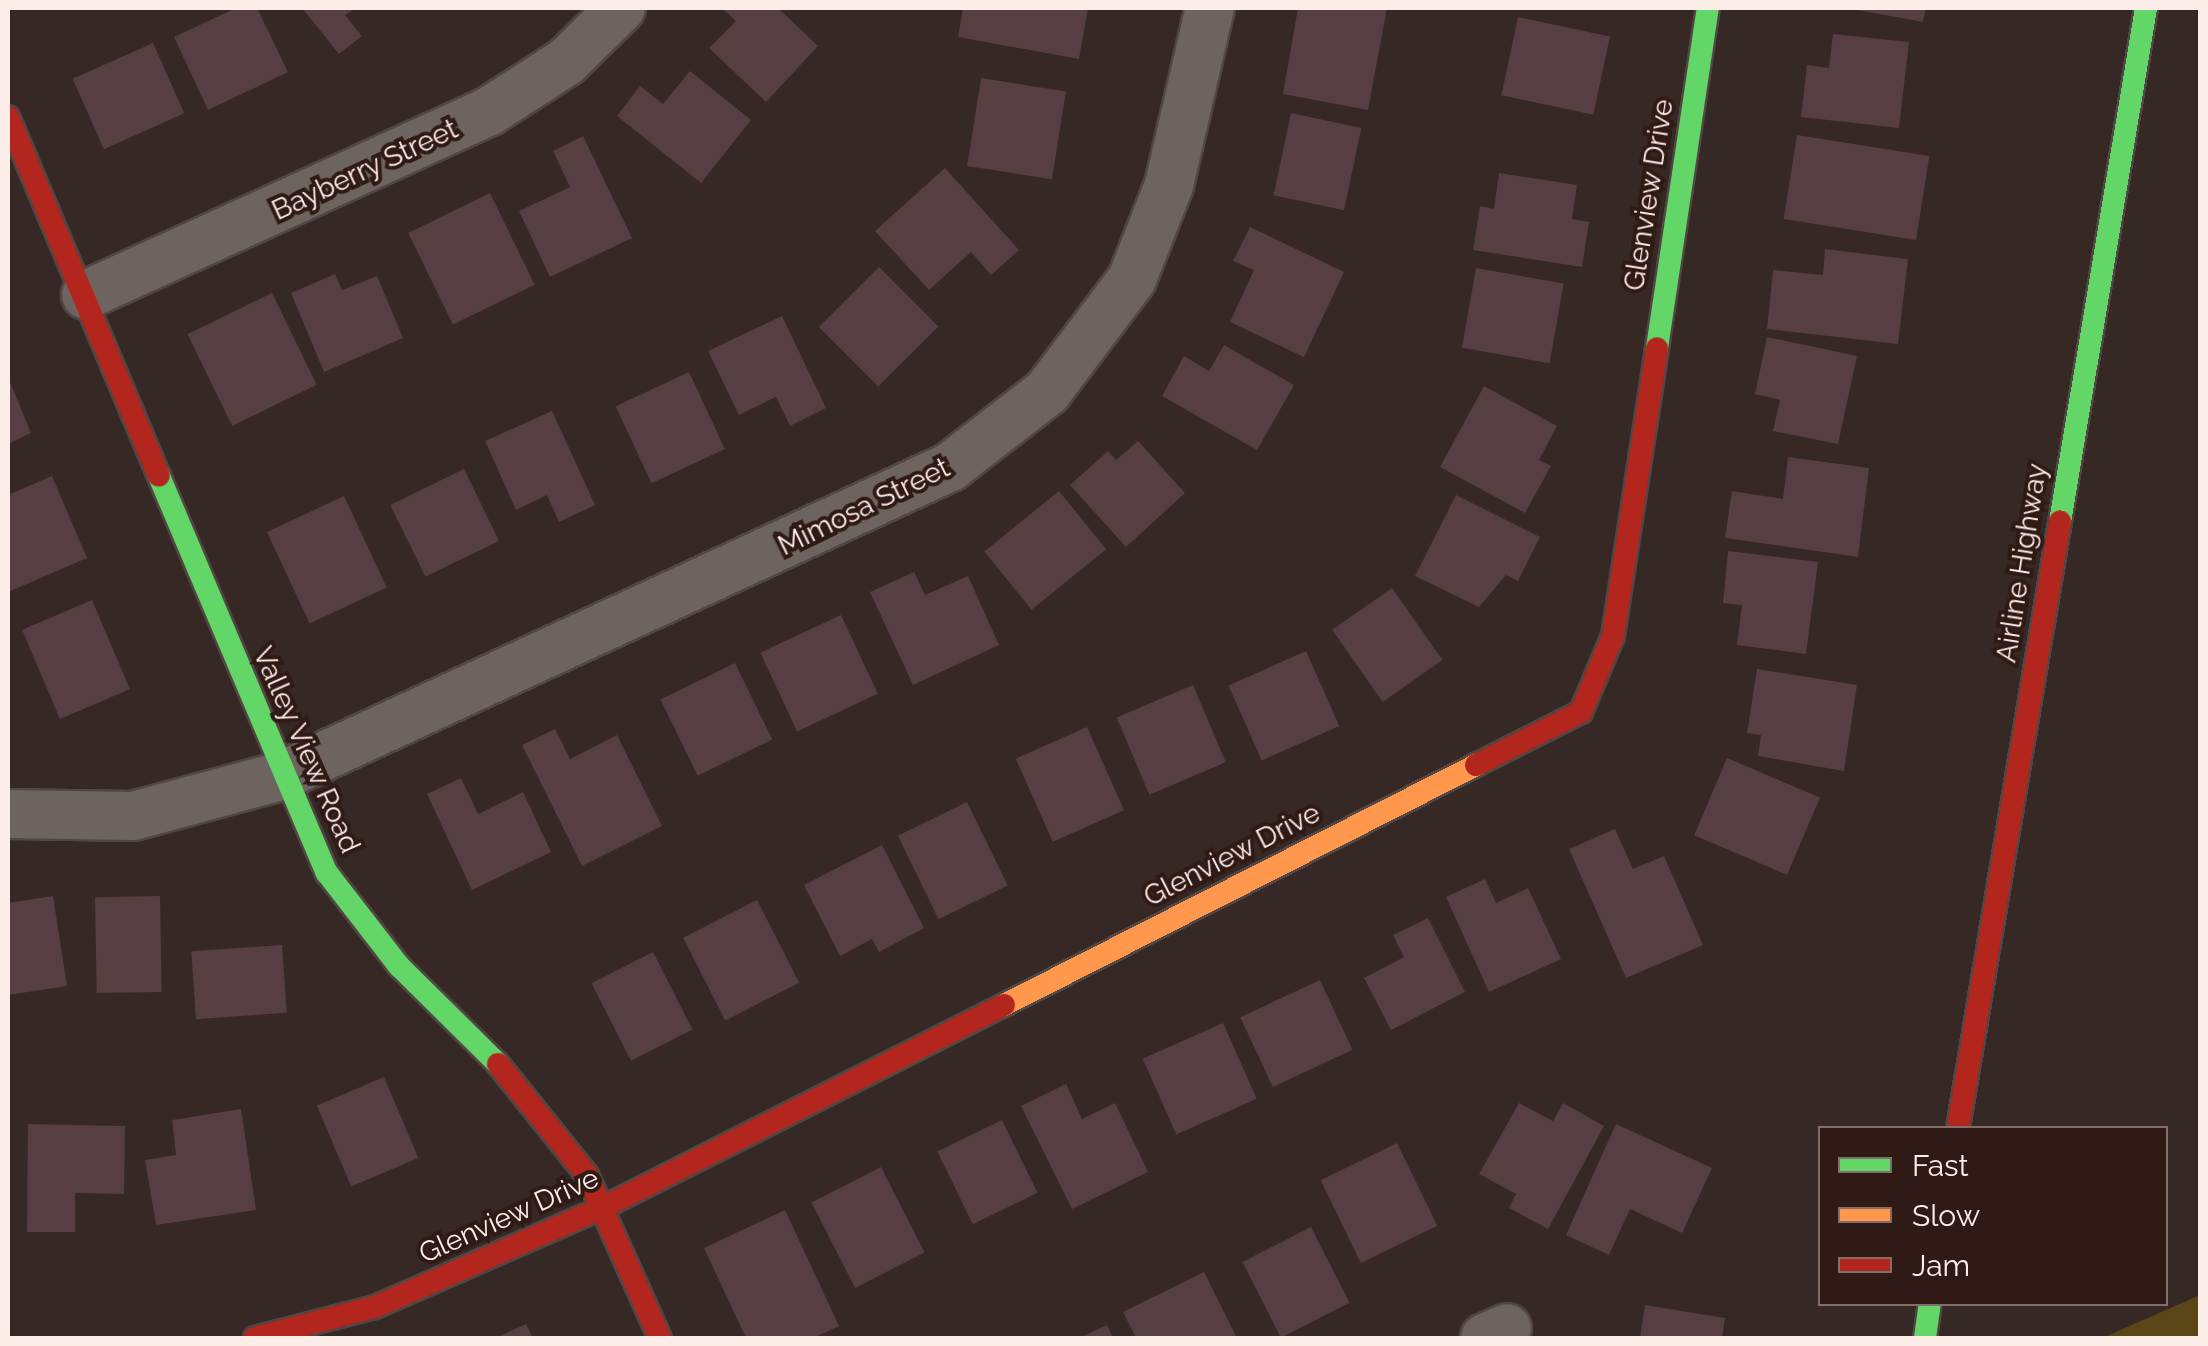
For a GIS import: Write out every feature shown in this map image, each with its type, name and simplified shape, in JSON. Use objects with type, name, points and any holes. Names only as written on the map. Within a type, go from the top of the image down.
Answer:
[{"type":"street","name":"Bayberry Street","points":[[86,295],[488,112],[566,62],[621,8]]},
{"type":"street","name":"Mimosa Street","points":[[8,814],[133,816],[281,776],[851,518],[1006,429],[1097,334],[1132,279],[1169,185],[1210,8]]},
{"type":"street","name":"Glenview Drive","points":[[255,1338],[374,1307],[604,1207],[1581,712],[1612,636],[1708,8]]},
{"type":"street","name":"Airline Highway","points":[[1958,1126],[2146,8]]},
{"type":"street","name":"Valley View Road","points":[[8,116],[86,295],[281,776],[356,917],[534,1100],[604,1207],[660,1338]]},
{"type":"street","points":[[1925,1338],[1930,1306]]},
{"type":"shaded area","points":[[2200,1295],[2200,1338],[2102,1338]]},
{"type":"building","points":[[236,8],[257,8],[288,72],[208,110],[174,37]]},
{"type":"building","points":[[302,8],[355,8],[345,15],[362,36],[339,54]]},
{"type":"building","points":[[722,8],[778,8],[818,46],[766,102],[709,48],[736,21]]},
{"type":"building","points":[[963,8],[1088,8],[1079,59],[958,37]]},
{"type":"building","points":[[1298,8],[1387,8],[1368,110],[1283,94]]},
{"type":"building","points":[[1847,8],[1926,8],[1923,22]]},
{"type":"building","points":[[1518,17],[1610,37],[1593,115],[1501,95]]},
{"type":"building","points":[[1833,34],[1909,42],[1899,128],[1801,117],[1807,65],[1829,68]]},
{"type":"building","points":[[153,43],[184,113],[104,149],[73,79]]},
{"type":"building","points":[[690,71],[751,120],[701,183],[617,116],[640,86],[663,104]]},
{"type":"building","points":[[981,78],[1066,91],[1052,179],[967,166]]},
{"type":"building","points":[[1291,113],[1361,128],[1344,210],[1274,195]]},
{"type":"building","points":[[1797,135],[1929,156],[1916,240],[1784,219]]},
{"type":"building","points":[[583,136],[632,238],[550,277],[519,211],[570,187],[553,151]]},
{"type":"building","points":[[945,168],[1019,250],[991,275],[971,252],[929,290],[875,231]]},
{"type":"building","points":[[1499,173],[1577,185],[1572,219],[1589,222],[1582,267],[1473,250],[1480,206],[1494,209]]},
{"type":"building","points":[[490,193],[535,285],[453,325],[408,233]]},
{"type":"building","points":[[1250,227],[1344,272],[1304,357],[1230,322],[1254,270],[1233,261]]},
{"type":"building","points":[[1825,249],[1908,259],[1898,344],[1767,329],[1773,270],[1823,275]]},
{"type":"building","points":[[879,267],[938,326],[878,387],[819,327]]},
{"type":"building","points":[[1476,268],[1564,283],[1550,363],[1462,348]]},
{"type":"building","points":[[335,274],[342,290],[377,276],[403,338],[324,372],[291,293]]},
{"type":"building","points":[[272,293],[317,385],[232,426],[188,334]]},
{"type":"building","points":[[782,316],[826,408],[790,426],[776,397],[739,415],[708,351]]},
{"type":"building","points":[[1767,337],[1857,356],[1838,444],[1773,431],[1780,400],[1755,394]]},
{"type":"building","points":[[1224,345],[1294,385],[1257,450],[1162,396],[1184,356],[1209,371]]},
{"type":"building","points":[[689,372],[725,449],[652,483],[616,406]]},
{"type":"building","points":[[8,377],[31,433],[8,444]]},
{"type":"building","points":[[1484,386],[1557,426],[1539,460],[1551,466],[1525,513],[1440,467]]},
{"type":"building","points":[[552,411],[595,505],[559,522],[547,495],[516,510],[485,441]]},
{"type":"building","points":[[1138,441],[1185,493],[1126,547],[1070,485],[1108,451],[1116,460]]},
{"type":"building","points":[[1788,457],[1869,468],[1858,557],[1725,538],[1732,491],[1783,499]]},
{"type":"building","points":[[464,469],[499,541],[425,577],[390,505]]},
{"type":"building","points":[[52,476],[87,558],[8,592],[8,495]]},
{"type":"building","points":[[1059,491],[1106,549],[1032,610],[984,551]]},
{"type":"building","points":[[1456,495],[1540,537],[1518,581],[1506,575],[1479,607],[1415,576]]},
{"type":"building","points":[[344,496],[387,588],[310,623],[267,532]]},
{"type":"building","points":[[1728,551],[1818,562],[1806,654],[1737,645],[1742,605],[1723,603]]},
{"type":"building","points":[[914,572],[925,595],[968,576],[999,645],[913,685],[870,592]]},
{"type":"building","points":[[1392,588],[1442,660],[1383,702],[1332,630]]},
{"type":"building","points":[[92,600],[130,689],[60,719],[22,630]]},
{"type":"building","points":[[841,615],[878,694],[797,731],[760,653]]},
{"type":"building","points":[[1306,651],[1339,726],[1262,760],[1228,686]]},
{"type":"building","points":[[735,663],[772,739],[698,776],[660,699]]},
{"type":"building","points":[[1757,669],[1857,685],[1844,771],[1758,756],[1761,735],[1747,733]]},
{"type":"building","points":[[1193,685],[1226,762],[1149,795],[1117,717]]},
{"type":"building","points":[[1087,727],[1124,810],[1053,842],[1016,759]]},
{"type":"building","points":[[555,729],[570,759],[617,735],[662,826],[582,866],[522,745]]},
{"type":"building","points":[[1727,758],[1820,797],[1787,875],[1694,835]]},
{"type":"building","points":[[461,778],[478,814],[523,792],[551,852],[472,890],[427,794]]},
{"type":"building","points":[[967,802],[1008,886],[939,919],[898,836]]},
{"type":"building","points":[[1615,829],[1633,869],[1664,856],[1703,945],[1626,978],[1569,849]]},
{"type":"building","points":[[882,845],[924,928],[879,952],[872,939],[840,956],[804,885]]},
{"type":"building","points":[[1485,879],[1496,903],[1528,888],[1561,959],[1489,992],[1446,897]]},
{"type":"building","points":[[53,896],[67,986],[8,995],[8,903]]},
{"type":"building","points":[[160,896],[162,992],[97,993],[95,897]]},
{"type":"building","points":[[757,900],[799,983],[725,1021],[683,938]]},
{"type":"building","points":[[1428,918],[1465,992],[1391,1030],[1364,978],[1404,957],[1393,935]]},
{"type":"building","points":[[282,945],[287,1013],[196,1019],[191,951]]},
{"type":"building","points":[[653,952],[692,1030],[631,1061],[592,983]]},
{"type":"building","points":[[1320,980],[1353,1050],[1273,1087],[1240,1017]]},
{"type":"building","points":[[1223,1023],[1257,1099],[1176,1135],[1143,1059]]},
{"type":"building","points":[[384,1077],[418,1158],[351,1187],[317,1106]]},
{"type":"building","points":[[1066,1084],[1082,1119],[1115,1103],[1148,1172],[1072,1209],[1021,1106]]},
{"type":"building","points":[[1519,1103],[1553,1121],[1563,1103],[1604,1126],[1548,1229],[1509,1208],[1516,1194],[1479,1174]]},
{"type":"building","points":[[241,1109],[256,1210],[156,1225],[145,1160],[176,1155],[172,1120]]},
{"type":"building","points":[[1002,1120],[1038,1193],[973,1224],[937,1152]]},
{"type":"building","points":[[28,1124],[125,1126],[124,1194],[75,1193],[75,1232],[27,1232]]},
{"type":"building","points":[[1616,1124],[1712,1168],[1682,1233],[1630,1209],[1609,1255],[1566,1235]]},
{"type":"building","points":[[1397,1143],[1437,1226],[1361,1263],[1321,1180]]},
{"type":"building","points":[[881,1167],[925,1253],[855,1288],[812,1202]]},
{"type":"building","points":[[785,1210],[839,1326],[813,1338],[746,1338],[704,1248]]},
{"type":"building","points":[[1311,1227],[1350,1303],[1281,1338],[1242,1262]]},
{"type":"building","points":[[1204,1272],[1237,1338],[1136,1338],[1123,1312]]},
{"type":"building","points":[[1645,1305],[1725,1318],[1722,1338],[1640,1338]]},
{"type":"building","points":[[526,1324],[533,1338],[495,1338]]},
{"type":"building","points":[[1107,1325],[1113,1338],[1079,1338]]},
{"type":"traffic: fast","points":[[1657,348],[1708,8]]},
{"type":"traffic: fast","points":[[2060,522],[2146,8]]},
{"type":"traffic: fast","points":[[159,476],[327,873],[399,966],[498,1064]]},
{"type":"traffic: fast","points":[[1925,1338],[1930,1306]]},
{"type":"traffic: slow","points":[[1004,1005],[1476,765]]},
{"type":"traffic: jam","points":[[8,117],[159,476]]},
{"type":"traffic: jam","points":[[1476,765],[1581,712],[1613,636],[1657,348]]},
{"type":"traffic: jam","points":[[1958,1126],[2060,522]]},
{"type":"traffic: jam","points":[[255,1338],[375,1307],[604,1207],[1004,1005]]},
{"type":"traffic: jam","points":[[498,1064],[587,1175],[660,1338]]}]
